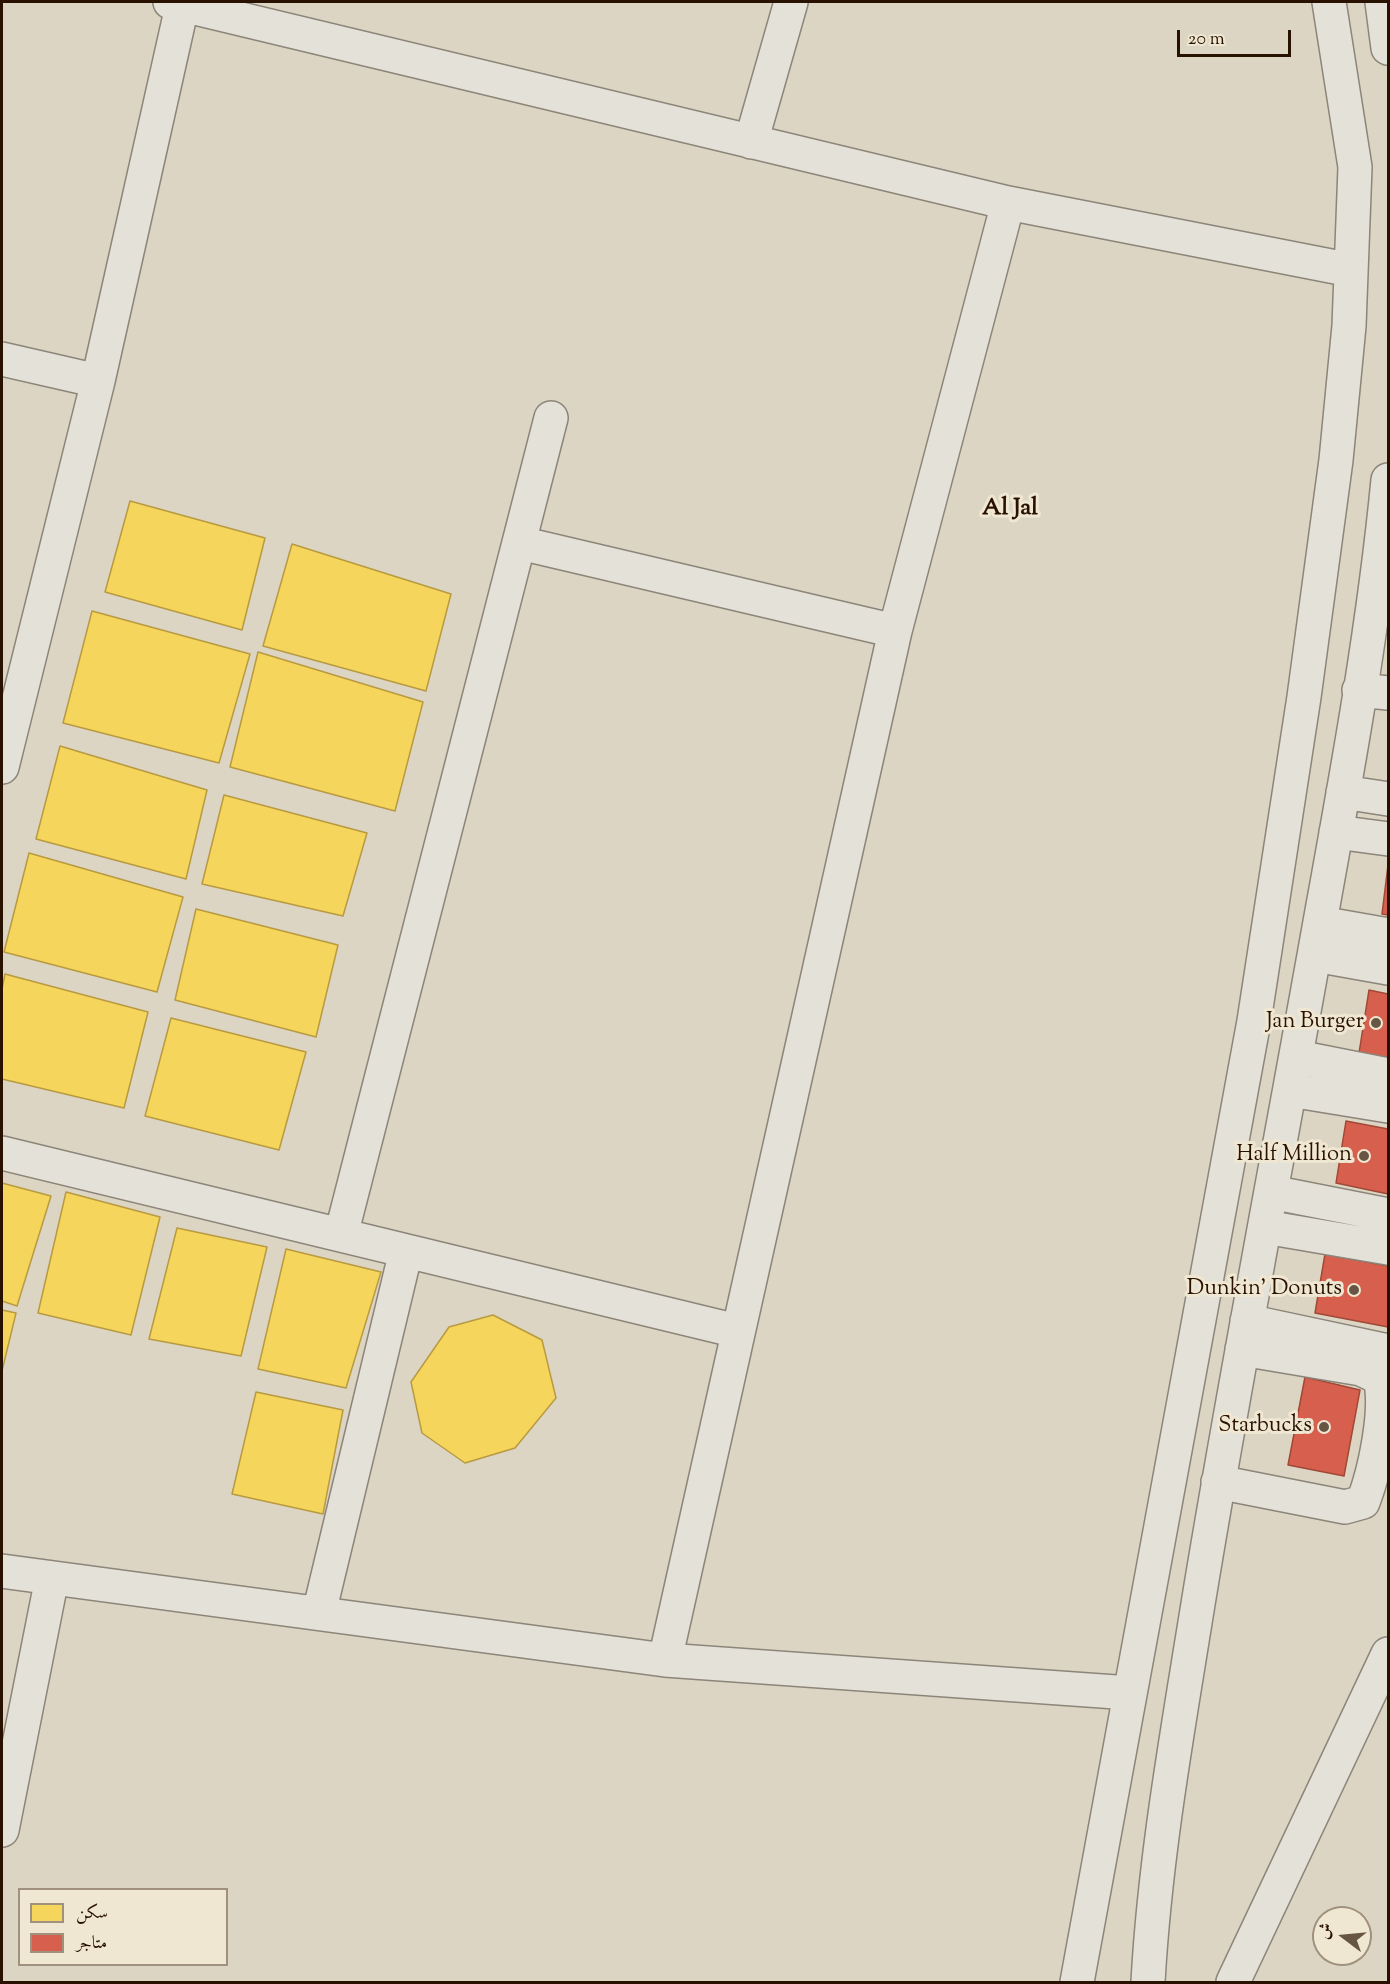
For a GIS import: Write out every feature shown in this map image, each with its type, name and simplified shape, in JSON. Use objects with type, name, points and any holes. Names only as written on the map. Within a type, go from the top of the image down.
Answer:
[{"type":"street","points":[[2,767],[98,381],[178,2],[1008,203],[1351,270]]},
{"type":"street","points":[[751,142],[791,2]]},
{"type":"street","points":[[1077,1983],[1254,1022],[1297,744],[1336,460],[1351,270],[1355,167],[1329,2]]},
{"type":"street","points":[[1382,2],[1389,48]]},
{"type":"street","points":[[665,1660],[895,631],[1008,203]]},
{"type":"street","points":[[2,359],[98,381]]},
{"type":"street","points":[[341,1235],[551,418]]},
{"type":"street","points":[[1148,1983],[1151,1929],[1171,1774],[1218,1482],[1297,1057],[1343,792],[1374,692],[1380,571],[1389,480]]},
{"type":"street","points":[[520,543],[895,631]]},
{"type":"street","points":[[1343,792],[1389,799]]},
{"type":"street","points":[[1336,832],[1389,839]]},
{"type":"street","points":[[1320,923],[1389,935]]},
{"type":"street","points":[[1315,955],[1389,968]]},
{"type":"street","points":[[1297,1057],[1389,1075]]},
{"type":"street","points":[[1290,1090],[1389,1106]]},
{"type":"street","points":[[2,1153],[737,1331]]},
{"type":"street","points":[[1271,1192],[1389,1215]]},
{"type":"street","points":[[1265,1227],[1389,1248]]},
{"type":"street","points":[[319,1613],[406,1251]]},
{"type":"street","points":[[1244,1335],[1389,1352]]},
{"type":"street","points":[[1218,1482],[1345,1507],[1362,1502],[1371,1482],[1384,1394],[1380,1378],[1361,1370],[1244,1335]]},
{"type":"street","points":[[2,1571],[665,1660],[1130,1693]]},
{"type":"street","points":[[2,1830],[52,1578]]},
{"type":"street","points":[[1233,1983],[1386,1665]]},
{"type":"building: سكن","points":[[130,501],[265,538],[242,630],[105,592]]},
{"type":"building: سكن","points":[[292,544],[451,594],[426,691],[263,646]]},
{"type":"building: سكن","points":[[92,611],[250,654],[219,763],[63,723]]},
{"type":"building: سكن","points":[[258,652],[423,702],[395,811],[230,767]]},
{"type":"building: سكن","points":[[60,746],[207,790],[186,879],[36,839]]},
{"type":"building: سكن","points":[[224,795],[367,833],[343,916],[202,884]]},
{"type":"building: سكن","points":[[29,853],[183,897],[157,992],[4,952]]},
{"type":"building: سكن","points":[[196,909],[338,945],[316,1037],[175,1000]]},
{"type":"building: سكن","points":[[5,974],[148,1012],[124,1108],[2,1079],[2,989]]},
{"type":"building: سكن","points":[[171,1018],[306,1052],[279,1150],[145,1116]]},
{"type":"building: سكن","points":[[2,1183],[51,1196],[17,1306],[2,1301]]},
{"type":"building: سكن","points":[[66,1192],[160,1217],[131,1335],[38,1313]]},
{"type":"building: سكن","points":[[177,1228],[267,1247],[241,1356],[149,1339]]},
{"type":"building: سكن","points":[[286,1249],[381,1272],[346,1388],[258,1369]]},
{"type":"building: سكن","points":[[2,1310],[16,1313],[2,1371]]},
{"type":"building: سكن","points":[[493,1315],[542,1340],[556,1398],[515,1448],[465,1463],[422,1433],[411,1382],[449,1327]]},
{"type":"building: سكن","points":[[256,1392],[343,1410],[323,1514],[232,1494]]},
{"type":"building: متاجر","points":[[1388,865],[1388,915],[1382,914]]},
{"type":"building: متاجر","name":"Jan Burger","points":[[1369,990],[1388,994],[1388,1058],[1359,1053]]},
{"type":"building: متاجر","name":"Half Million","points":[[1346,1121],[1388,1129],[1388,1194],[1336,1183]]},
{"type":"building: متاجر","name":"Dunkin' Donuts","points":[[1325,1254],[1388,1266],[1388,1327],[1315,1313]]},
{"type":"building: متاجر","name":"Starbucks","points":[[1305,1377],[1360,1390],[1344,1476],[1288,1465]]},
{"type":"place","name":"Jan Burger","points":[[1376,1023]]},
{"type":"place","name":"Half Million","points":[[1364,1156]]},
{"type":"place","name":"Dunkin' Donuts","points":[[1354,1290]]},
{"type":"place","name":"Starbucks","points":[[1324,1427]]},
{"type":"district","name":"Al Jal","points":[[1010,510]]}]
